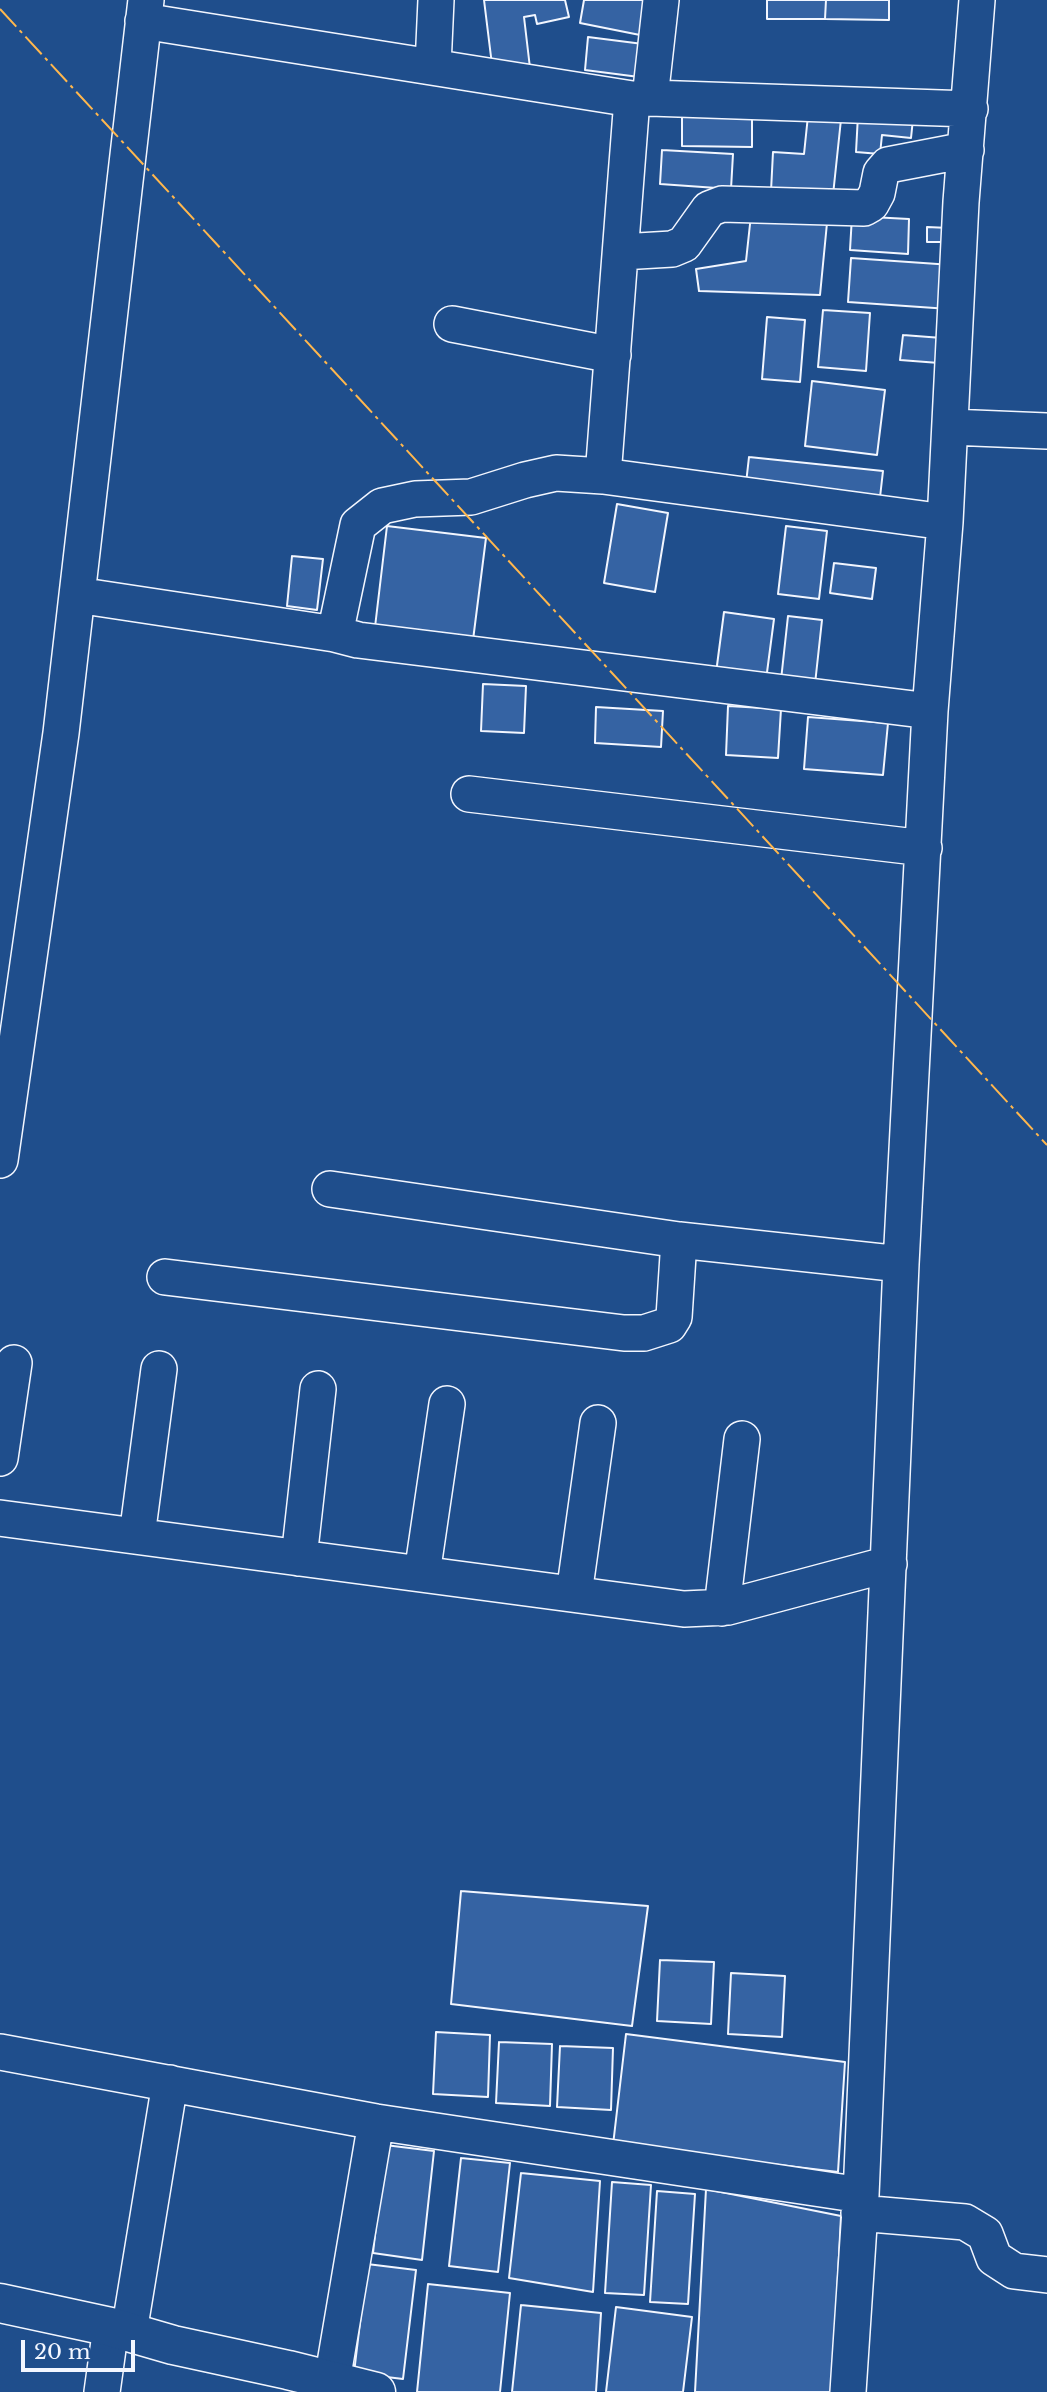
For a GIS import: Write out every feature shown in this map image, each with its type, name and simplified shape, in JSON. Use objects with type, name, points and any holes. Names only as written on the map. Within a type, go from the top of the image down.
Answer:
[{"type":"street","points":[[433,66],[436,0]]},
{"type":"street","points":[[603,476],[621,252],[641,98],[661,0]]},
{"type":"street","points":[[848,2392],[860,2204],[901,1264],[930,711],[945,522],[961,202],[977,0]]},
{"type":"street","points":[[0,1160],[61,733],[144,10],[433,66],[641,98],[970,109]]},
{"type":"street","points":[[621,252],[672,249],[684,244],[709,209],[722,204],[864,208],[871,204],[877,193],[881,173],[887,165],[966,150]]},
{"type":"street","points":[[452,324],[613,355]]},
{"type":"street","points":[[950,427],[1047,431]]},
{"type":"street","points":[[335,634],[358,525],[382,506],[415,499],[471,497],[556,473],[603,476],[945,522]]},
{"type":"street","points":[[76,595],[335,634],[358,640],[930,711]]},
{"type":"street","points":[[469,794],[924,848]]},
{"type":"street","points":[[330,1189],[679,1240],[901,1264]]},
{"type":"street","points":[[165,1277],[624,1333],[644,1333],[669,1325],[674,1317],[679,1240]]},
{"type":"street","points":[[0,1458],[14,1363]]},
{"type":"street","points":[[137,1536],[159,1369]]},
{"type":"street","points":[[299,1558],[318,1389]]},
{"type":"street","points":[[422,1574],[447,1404]]},
{"type":"street","points":[[574,1594],[598,1423]]},
{"type":"street","points":[[722,1608],[742,1439]]},
{"type":"street","points":[[0,1518],[684,1609],[722,1608],[889,1564]]},
{"type":"street","points":[[0,2052],[376,2122],[965,2222],[985,2234],[994,2258],[1014,2271],[1047,2276]]},
{"type":"street","points":[[102,2392],[120,2330],[170,2083]]},
{"type":"street","points":[[332,2381],[376,2122]]},
{"type":"street","points":[[0,2303],[120,2330],[285,2381],[332,2381],[376,2392]]},
{"type":"building","points":[[484,0],[565,0],[569,17],[537,24],[535,15],[524,17],[530,68],[493,73]]},
{"type":"building","points":[[584,0],[652,0],[645,36],[580,23]]},
{"type":"building","points":[[767,0],[826,0],[825,19],[767,19]]},
{"type":"building","points":[[826,0],[889,0],[889,20],[825,19]]},
{"type":"building","points":[[588,37],[643,44],[639,77],[585,70]]},
{"type":"building","points":[[809,106],[842,110],[833,195],[771,191],[773,152],[804,154]]},
{"type":"building","points":[[682,107],[752,108],[752,147],[682,146]]},
{"type":"building","points":[[858,115],[913,119],[911,138],[882,135],[880,154],[856,152]]},
{"type":"building","points":[[662,150],[733,154],[731,189],[660,184]]},
{"type":"building","points":[[751,215],[827,223],[820,295],[699,291],[696,269],[746,261]]},
{"type":"building","points":[[852,216],[909,219],[908,254],[850,250]]},
{"type":"building","points":[[927,227],[949,228],[949,242],[927,242]]},
{"type":"building","points":[[851,258],[952,265],[949,309],[848,302]]},
{"type":"building","points":[[823,310],[870,313],[866,371],[818,367]]},
{"type":"building","points":[[767,317],[805,320],[800,382],[762,379]]},
{"type":"building","points":[[903,335],[942,338],[939,363],[900,360]]},
{"type":"building","points":[[812,381],[885,390],[877,455],[805,446]]},
{"type":"building","points":[[749,457],[883,471],[879,506],[745,492]]},
{"type":"building","points":[[617,504],[668,513],[655,592],[604,583]]},
{"type":"building","points":[[387,526],[486,538],[473,640],[375,627]]},
{"type":"building","points":[[786,526],[827,531],[819,599],[778,594]]},
{"type":"building","points":[[292,556],[323,559],[317,610],[287,606]]},
{"type":"building","points":[[834,563],[876,568],[872,599],[830,593]]},
{"type":"building","points":[[724,612],[774,619],[766,680],[716,673]]},
{"type":"building","points":[[788,616],[822,620],[815,684],[781,680]]},
{"type":"building","points":[[483,684],[526,686],[524,733],[481,731]]},
{"type":"building","points":[[728,706],[781,709],[778,758],[726,755]]},
{"type":"building","points":[[596,707],[663,711],[661,747],[595,743]]},
{"type":"building","points":[[808,717],[888,723],[883,775],[804,769]]},
{"type":"building","points":[[461,1891],[648,1906],[632,2026],[451,2004]]},
{"type":"building","points":[[660,1960],[714,1962],[711,2024],[657,2021]]},
{"type":"building","points":[[731,1973],[785,1976],[782,2037],[728,2034]]},
{"type":"building","points":[[436,2032],[490,2035],[488,2097],[433,2094]]},
{"type":"building","points":[[626,2034],[845,2062],[838,2172],[613,2145]]},
{"type":"building","points":[[499,2042],[552,2044],[550,2106],[496,2103]]},
{"type":"building","points":[[560,2046],[613,2048],[611,2110],[557,2107]]},
{"type":"building","points":[[385,2145],[434,2151],[422,2260],[373,2253]]},
{"type":"building","points":[[461,2158],[510,2163],[498,2272],[449,2266]]},
{"type":"building","points":[[521,2173],[600,2181],[593,2292],[509,2278]]},
{"type":"building","points":[[612,2182],[651,2185],[644,2295],[605,2293]]},
{"type":"building","points":[[706,2189],[841,2216],[832,2392],[695,2392]]},
{"type":"building","points":[[657,2191],[695,2194],[688,2304],[650,2302]]},
{"type":"building","points":[[367,2264],[416,2270],[403,2379],[354,2373]]},
{"type":"building","points":[[428,2284],[510,2293],[500,2392],[417,2392]]},
{"type":"building","points":[[521,2305],[601,2313],[596,2392],[512,2392]]},
{"type":"building","points":[[616,2307],[692,2317],[683,2392],[606,2392]]},
{"type":"power","points":[[0,9],[1047,1145]]}]
